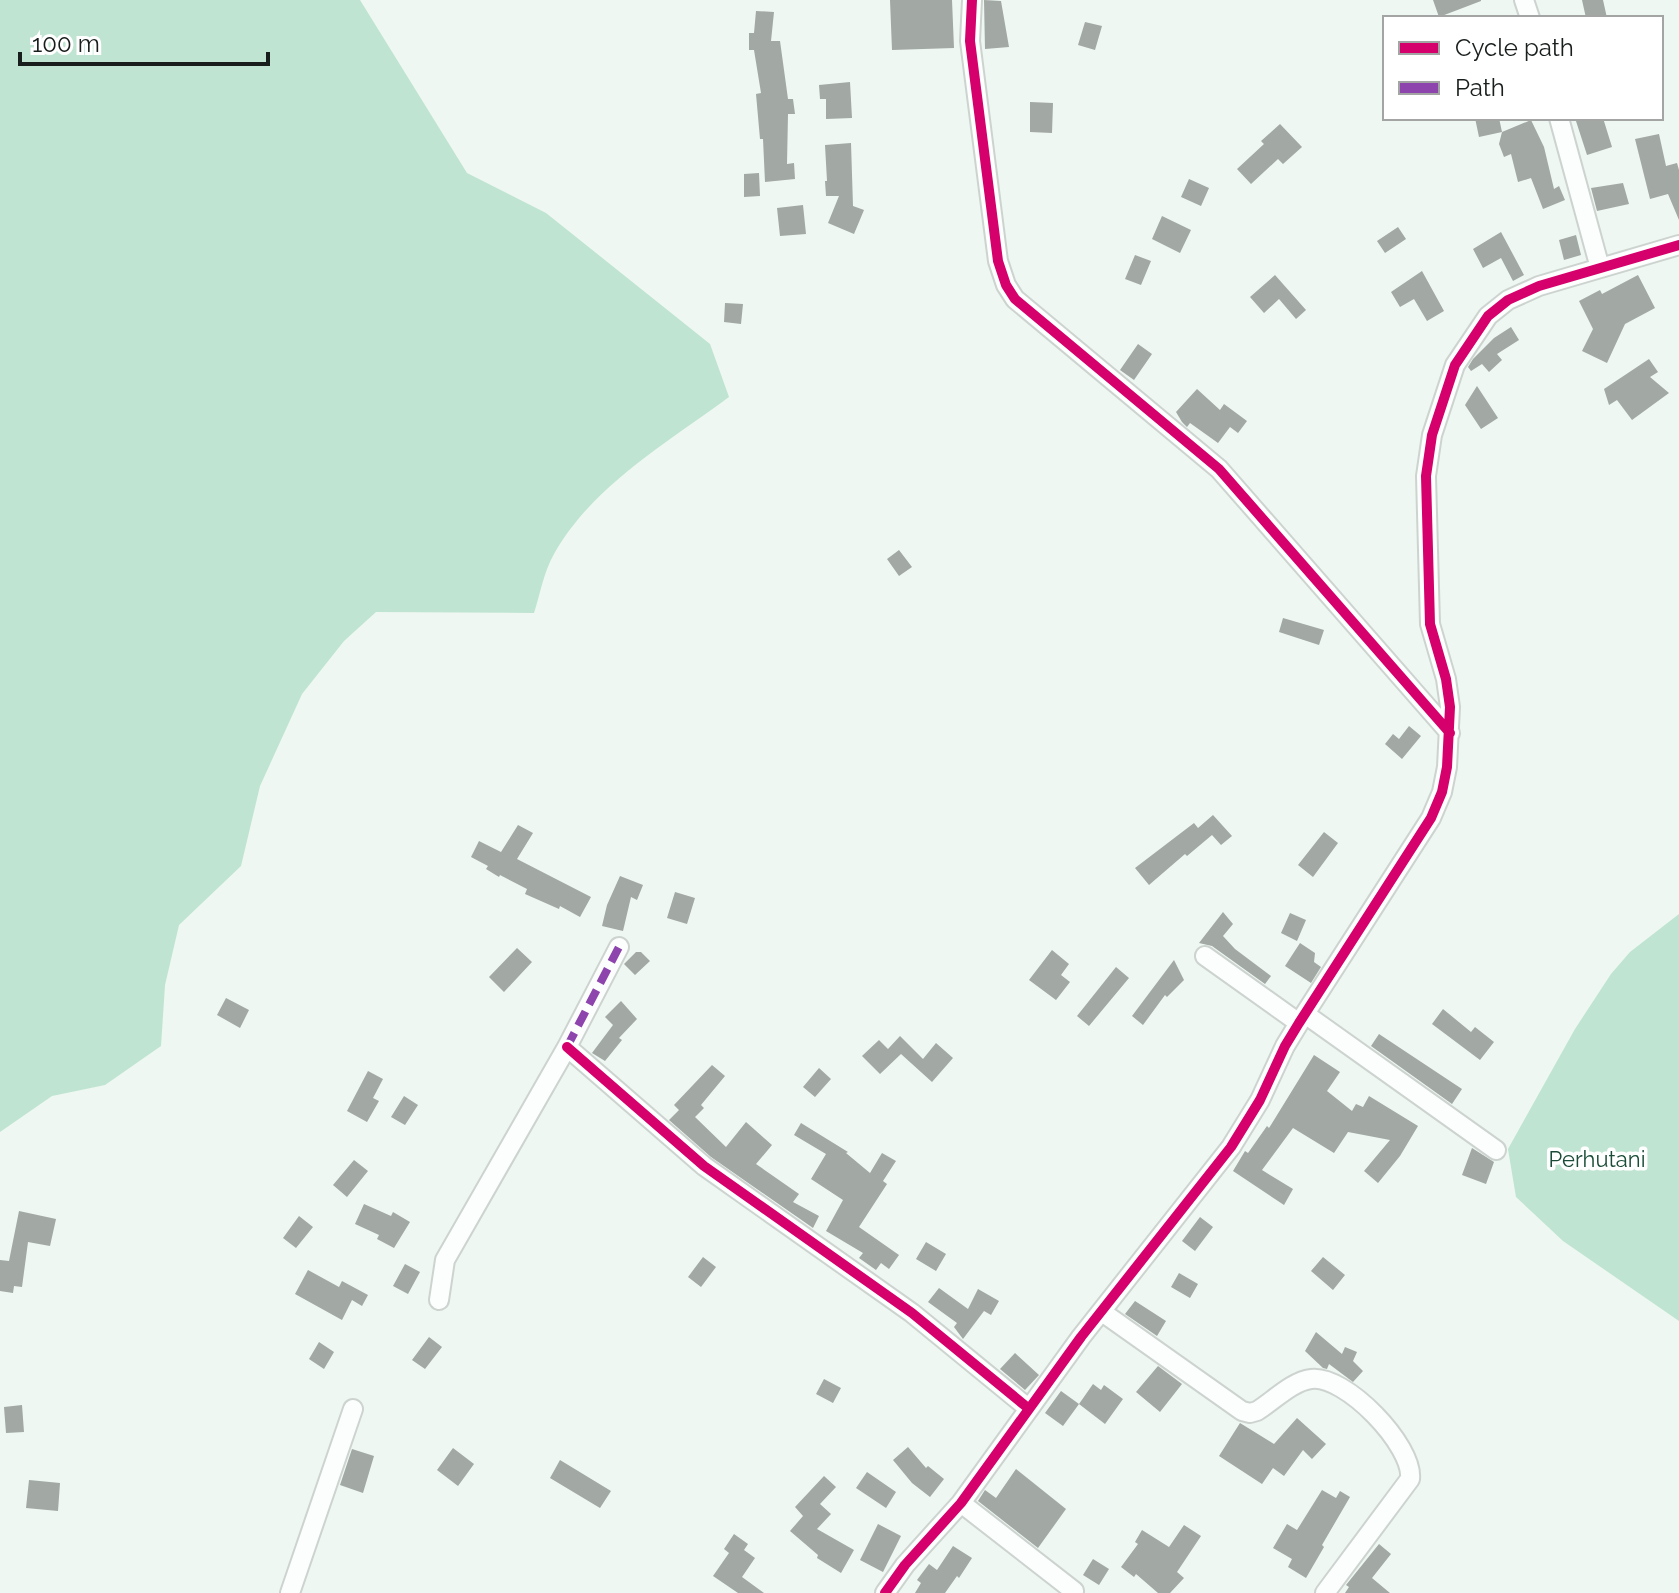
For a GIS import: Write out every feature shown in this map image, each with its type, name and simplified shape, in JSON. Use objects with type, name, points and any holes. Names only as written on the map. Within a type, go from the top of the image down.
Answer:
[{"type":"street","points":[[972,0],[970,41],[998,261],[1006,285],[1015,299],[1219,469],[1450,733]]},
{"type":"street","points":[[1560,120],[1600,268]]},
{"type":"street","points":[[885,1593],[905,1565],[961,1503],[1028,1408],[1231,1147],[1260,1100],[1285,1046],[1431,818],[1442,792],[1450,733],[1450,707],[1446,679],[1430,624],[1426,476],[1432,435],[1455,365],[1488,316],[1508,300],[1539,286],[1679,245]]},
{"type":"street","points":[[439,1300],[445,1260],[567,1047],[619,947]]},
{"type":"street","points":[[1205,956],[1496,1150]]},
{"type":"street","points":[[567,1047],[704,1166],[912,1313],[1028,1408]]},
{"type":"street","points":[[1102,1312],[1242,1411],[1257,1411],[1301,1382],[1320,1379],[1340,1386],[1382,1423],[1405,1452],[1410,1479],[1325,1593]]},
{"type":"street","points":[[290,1593],[353,1409]]},
{"type":"street","points":[[961,1503],[1074,1591]]},
{"type":"green space","points":[[0,0],[360,0],[467,173],[546,213],[710,344],[729,397],[633,467],[589,507],[551,561],[534,613],[376,612],[344,641],[302,694],[260,786],[241,866],[179,925],[165,985],[161,1046],[105,1085],[52,1096],[0,1132]]},
{"type":"green space","name":"Perhutani","points":[[1679,914],[1679,1321],[1563,1241],[1516,1197],[1508,1149],[1575,1029],[1611,974],[1630,952]]},
{"type":"building","points":[[890,0],[952,0],[954,48],[892,50]]},
{"type":"building","points":[[984,0],[1001,1],[1009,47],[985,49]]},
{"type":"building","points":[[1433,0],[1481,0],[1442,16],[1439,16]]},
{"type":"building","points":[[1582,0],[1603,0],[1607,16],[1586,16]]},
{"type":"building","points":[[756,11],[774,12],[771,41],[780,41],[788,99],[793,99],[795,114],[788,114],[787,164],[794,163],[795,179],[765,182],[756,94],[761,93],[754,50],[749,50],[749,33],[754,33]]},
{"type":"building","points":[[1085,22],[1102,26],[1095,50],[1078,45]]},
{"type":"building","points":[[850,82],[852,118],[826,119],[826,99],[820,99],[819,85]]},
{"type":"building","points":[[1030,102],[1053,103],[1052,133],[1030,132]]},
{"type":"building","points":[[1475,120],[1499,120],[1502,132],[1479,137]]},
{"type":"building","points":[[1531,120],[1544,147],[1554,189],[1559,186],[1565,200],[1543,209],[1531,178],[1518,182],[1511,154],[1504,157],[1499,144],[1502,132]]},
{"type":"building","points":[[1576,120],[1604,120],[1612,147],[1587,155]]},
{"type":"building","points":[[1280,124],[1302,147],[1283,164],[1278,159],[1251,184],[1237,169]]},
{"type":"building","points":[[1659,134],[1666,166],[1677,163],[1679,170],[1679,220],[1668,194],[1650,199],[1635,139]]},
{"type":"building","points":[[851,143],[853,206],[864,210],[854,234],[828,223],[839,196],[826,196],[825,181],[825,145]]},
{"type":"building","points":[[759,173],[760,196],[744,197],[744,174]]},
{"type":"building","points":[[1189,179],[1209,188],[1201,206],[1181,197]]},
{"type":"building","points":[[1623,183],[1629,204],[1597,211],[1591,188]]},
{"type":"building","points":[[803,205],[806,234],[780,236],[777,208]]},
{"type":"building","points":[[1162,216],[1191,230],[1180,253],[1152,239]]},
{"type":"building","points":[[1398,227],[1406,239],[1385,253],[1377,241]]},
{"type":"building","points":[[1501,232],[1524,275],[1513,281],[1501,258],[1483,268],[1473,249]]},
{"type":"building","points":[[1576,235],[1581,255],[1564,260],[1559,240]]},
{"type":"building","points":[[1135,255],[1151,261],[1141,285],[1125,279]]},
{"type":"building","points":[[1422,271],[1444,311],[1427,321],[1414,299],[1400,307],[1391,292]]},
{"type":"building","points":[[1275,275],[1306,310],[1296,319],[1279,299],[1264,313],[1250,297]]},
{"type":"building","points":[[1638,275],[1655,308],[1625,324],[1607,363],[1582,351],[1593,329],[1579,301],[1600,290],[1602,294]]},
{"type":"building","points":[[725,303],[743,304],[741,324],[724,322]]},
{"type":"building","points":[[1511,327],[1519,340],[1497,354],[1502,360],[1489,372],[1482,364],[1471,371],[1468,367],[1473,359],[1494,338]]},
{"type":"building","points":[[1138,344],[1152,354],[1134,380],[1120,370]]},
{"type":"building","points":[[1649,359],[1658,372],[1650,377],[1669,393],[1632,420],[1617,400],[1609,405],[1604,389]]},
{"type":"building","points":[[1477,386],[1498,418],[1481,429],[1465,405]]},
{"type":"building","points":[[1197,389],[1220,410],[1224,404],[1247,421],[1238,433],[1230,427],[1218,443],[1190,423],[1187,427],[1182,422],[1176,412]]},
{"type":"building","points":[[899,550],[912,567],[899,576],[887,559]]},
{"type":"building","points":[[1283,618],[1324,630],[1319,645],[1279,632]]},
{"type":"building","points":[[1409,726],[1421,736],[1402,759],[1385,744],[1393,734],[1399,739]]},
{"type":"building","points":[[1213,815],[1232,836],[1221,845],[1212,835],[1149,885],[1135,868],[1194,823],[1198,828]]},
{"type":"building","points":[[518,825],[533,833],[517,859],[591,897],[580,917],[560,906],[559,909],[525,894],[527,889],[499,877],[486,869],[488,866],[471,857],[479,841],[501,852]]},
{"type":"building","points":[[1324,832],[1338,843],[1313,877],[1298,865]]},
{"type":"building","points":[[620,876],[643,885],[637,900],[631,897],[623,931],[602,926],[607,905]]},
{"type":"building","points":[[675,892],[695,898],[687,924],[667,918]]},
{"type":"building","points":[[1223,912],[1233,924],[1223,936],[1271,976],[1265,984],[1212,946],[1199,943]]},
{"type":"building","points":[[1290,913],[1306,920],[1297,941],[1281,933]]},
{"type":"building","points":[[1300,943],[1315,953],[1314,962],[1321,967],[1311,983],[1285,966]]},
{"type":"building","points":[[517,948],[532,962],[504,992],[489,977]]},
{"type":"building","points":[[1052,950],[1069,964],[1061,975],[1070,982],[1056,1000],[1029,980]]},
{"type":"building","points":[[636,952],[641,952],[650,961],[635,975],[624,964]]},
{"type":"building","points":[[1174,960],[1184,980],[1167,997],[1165,995],[1143,1025],[1132,1016]]},
{"type":"building","points":[[1116,967],[1129,978],[1089,1026],[1077,1016]]},
{"type":"building","points":[[226,998],[249,1010],[240,1028],[217,1015]]},
{"type":"building","points":[[621,1001],[637,1019],[619,1038],[622,1040],[605,1061],[592,1053],[613,1025],[605,1017]]},
{"type":"building","points":[[1443,1009],[1471,1032],[1475,1027],[1494,1042],[1480,1060],[1432,1024]]},
{"type":"building","points":[[1379,1034],[1462,1089],[1452,1104],[1371,1046]]},
{"type":"building","points":[[900,1036],[923,1059],[936,1043],[953,1058],[932,1082],[901,1054],[880,1074],[862,1056],[879,1040],[888,1049]]},
{"type":"building","points":[[1314,1055],[1340,1072],[1327,1091],[1352,1111],[1356,1104],[1363,1107],[1369,1096],[1418,1126],[1400,1156],[1378,1183],[1364,1171],[1390,1140],[1348,1132],[1334,1153],[1293,1128],[1262,1170],[1293,1189],[1284,1205],[1233,1171],[1245,1151],[1248,1153],[1267,1126],[1269,1128]]},
{"type":"building","points":[[712,1065],[725,1076],[695,1117],[726,1147],[746,1122],[772,1145],[756,1164],[799,1194],[793,1202],[819,1216],[813,1228],[711,1157],[669,1120],[679,1110],[674,1105]]},
{"type":"building","points":[[819,1068],[831,1079],[815,1097],[803,1087]]},
{"type":"building","points":[[368,1071],[383,1079],[373,1098],[379,1101],[367,1122],[347,1111]]},
{"type":"building","points":[[404,1096],[418,1105],[405,1125],[391,1117]]},
{"type":"building","points":[[801,1123],[848,1152],[870,1173],[882,1153],[896,1161],[883,1181],[887,1184],[859,1227],[899,1255],[889,1269],[881,1263],[876,1270],[859,1258],[863,1253],[826,1231],[843,1200],[811,1179],[826,1154],[794,1135]]},
{"type":"building","points":[[1472,1148],[1494,1162],[1486,1184],[1462,1175]]},
{"type":"building","points":[[354,1160],[368,1171],[347,1197],[333,1185]]},
{"type":"building","points":[[364,1204],[391,1216],[393,1212],[410,1222],[394,1248],[377,1239],[379,1235],[355,1224]]},
{"type":"building","points":[[19,1211],[56,1219],[50,1246],[28,1242],[22,1287],[14,1286],[13,1293],[0,1291],[0,1260],[9,1261]]},
{"type":"building","points":[[299,1216],[313,1227],[296,1248],[283,1238]]},
{"type":"building","points":[[1200,1217],[1213,1227],[1195,1251],[1182,1241]]},
{"type":"building","points":[[926,1242],[946,1254],[936,1271],[916,1259]]},
{"type":"building","points":[[703,1257],[716,1267],[701,1287],[688,1277]]},
{"type":"building","points":[[1323,1257],[1345,1275],[1333,1290],[1311,1271]]},
{"type":"building","points":[[405,1264],[420,1272],[408,1294],[393,1286]]},
{"type":"building","points":[[308,1270],[339,1287],[342,1281],[368,1295],[362,1306],[352,1300],[342,1320],[295,1294]]},
{"type":"building","points":[[1179,1273],[1198,1284],[1190,1298],[1171,1287]]},
{"type":"building","points":[[939,1288],[968,1309],[978,1289],[999,1301],[991,1315],[984,1311],[963,1339],[954,1327],[957,1323],[928,1302]]},
{"type":"building","points":[[1135,1301],[1166,1321],[1157,1336],[1125,1314]]},
{"type":"building","points":[[1316,1332],[1342,1354],[1345,1347],[1357,1352],[1353,1361],[1363,1371],[1353,1382],[1329,1364],[1327,1369],[1323,1368],[1305,1351]]},
{"type":"building","points":[[429,1337],[442,1347],[425,1369],[412,1360]]},
{"type":"building","points":[[319,1342],[334,1352],[324,1369],[309,1359]]},
{"type":"building","points":[[1015,1353],[1039,1375],[1025,1390],[1000,1369]]},
{"type":"building","points":[[1158,1366],[1182,1384],[1160,1412],[1136,1392]]},
{"type":"building","points":[[824,1379],[841,1388],[833,1403],[816,1394]]},
{"type":"building","points":[[1093,1384],[1101,1390],[1104,1385],[1123,1399],[1105,1424],[1079,1404]]},
{"type":"building","points":[[1061,1391],[1079,1404],[1063,1426],[1045,1413]]},
{"type":"building","points":[[22,1405],[24,1432],[6,1433],[4,1407]]},
{"type":"building","points":[[1297,1418],[1326,1444],[1312,1459],[1303,1450],[1284,1476],[1273,1468],[1262,1484],[1219,1456],[1240,1423],[1274,1444]]},
{"type":"building","points":[[908,1447],[926,1468],[928,1466],[944,1479],[930,1497],[912,1483],[893,1460]]},
{"type":"building","points":[[453,1448],[474,1464],[458,1486],[437,1470]]},
{"type":"building","points":[[352,1449],[374,1456],[363,1493],[340,1485]]},
{"type":"building","points":[[560,1460],[611,1491],[600,1508],[550,1478]]},
{"type":"building","points":[[1016,1469],[1066,1509],[1038,1548],[978,1501],[985,1490],[996,1498]]},
{"type":"building","points":[[867,1472],[896,1492],[886,1508],[856,1488]]},
{"type":"building","points":[[824,1476],[836,1487],[820,1504],[831,1514],[817,1529],[854,1550],[841,1573],[817,1558],[818,1555],[790,1531],[803,1516],[795,1507]]},
{"type":"building","points":[[29,1480],[60,1483],[58,1511],[26,1508]]},
{"type":"building","points":[[1322,1490],[1336,1498],[1340,1491],[1350,1497],[1306,1578],[1288,1567],[1292,1559],[1273,1548],[1287,1524],[1297,1530]]},
{"type":"building","points":[[878,1524],[901,1536],[883,1572],[860,1560]]},
{"type":"building","points":[[1184,1525],[1201,1536],[1177,1572],[1184,1578],[1170,1593],[1158,1593],[1136,1574],[1134,1577],[1121,1567],[1138,1544],[1135,1542],[1142,1530],[1169,1547]]},
{"type":"building","points":[[734,1534],[748,1544],[744,1550],[755,1558],[742,1577],[764,1593],[738,1593],[713,1576],[729,1553],[724,1549]]},
{"type":"building","points":[[1379,1544],[1391,1554],[1372,1578],[1390,1593],[1345,1593],[1349,1587],[1346,1585]]},
{"type":"building","points":[[953,1546],[972,1558],[959,1578],[957,1576],[945,1593],[915,1593],[921,1583],[917,1580],[929,1564],[937,1570]]},
{"type":"building","points":[[1093,1559],[1109,1569],[1099,1585],[1083,1575]]},
{"type":"marked path","points":[[567,1047],[619,947]]},
{"type":"cycle path","points":[[972,0],[970,41],[998,261],[1006,285],[1015,299],[1219,469],[1450,733]]},
{"type":"cycle path","points":[[885,1593],[905,1565],[961,1503],[1081,1337],[1231,1147],[1260,1100],[1285,1046],[1431,818],[1442,792],[1447,767],[1450,707],[1446,679],[1430,624],[1426,476],[1432,435],[1455,365],[1488,316],[1508,300],[1539,286],[1679,245]]},
{"type":"cycle path","points":[[567,1047],[704,1166],[912,1313],[1028,1408]]}]
